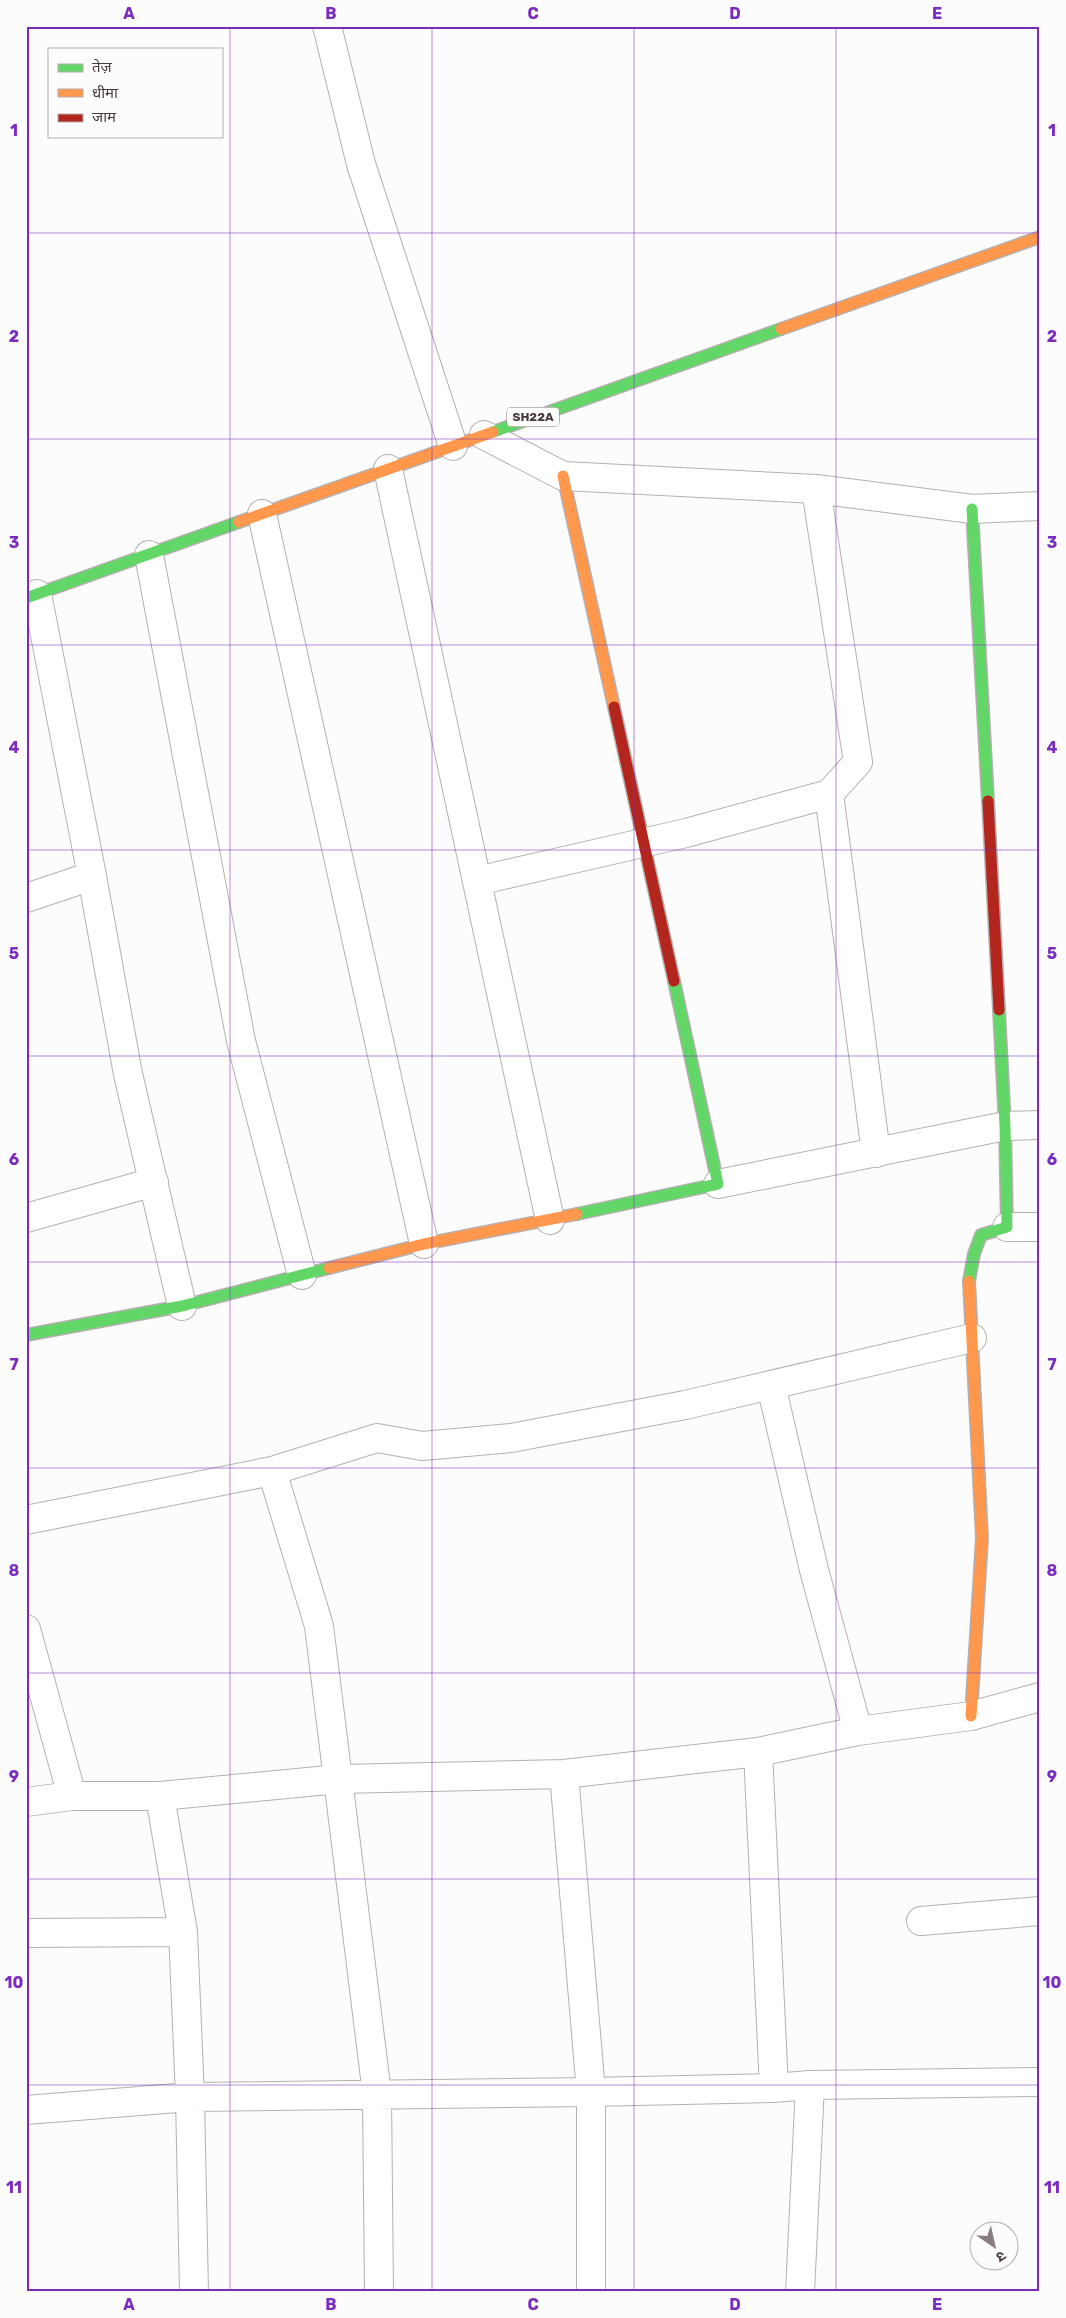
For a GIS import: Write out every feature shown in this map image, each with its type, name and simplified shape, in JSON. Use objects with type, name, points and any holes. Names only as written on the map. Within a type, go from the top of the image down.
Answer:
[{"type":"street","points":[[327,26],[360,164],[453,446]]},
{"type":"street","name":"SH22A","points":[[32,596],[1040,237]]},
{"type":"street","points":[[484,435],[563,476],[816,489],[972,510],[1040,506]]},
{"type":"street","points":[[388,469],[550,1220]]},
{"type":"street","points":[[563,476],[718,1184]]},
{"type":"street","points":[[477,881],[643,843],[828,794],[858,762],[816,489]]},
{"type":"street","points":[[972,510],[1005,1126],[1007,1227]]},
{"type":"street","points":[[262,514],[424,1244]]},
{"type":"street","points":[[148,555],[241,1041],[302,1275]]},
{"type":"street","points":[[32,596],[92,876],[128,1074],[182,1306]]},
{"type":"street","points":[[828,794],[876,1153]]},
{"type":"street","points":[[26,898],[92,876]]},
{"type":"street","points":[[26,1335],[182,1306],[424,1244],[550,1220],[1005,1126],[1040,1125]]},
{"type":"street","points":[[26,1218],[154,1182]]},
{"type":"street","points":[[971,1716],[982,1538],[969,1277],[974,1254],[982,1235],[1007,1227],[1040,1227]]},
{"type":"street","points":[[26,1520],[272,1471],[377,1438],[422,1446],[511,1438],[685,1405],[972,1338]]},
{"type":"street","points":[[770,1385],[814,1570],[858,1731]]},
{"type":"street","points":[[272,1471],[319,1626],[377,2094],[379,2292]]},
{"type":"street","points":[[26,1629],[72,1796]]},
{"type":"street","points":[[26,1802],[72,1796],[160,1796],[338,1779],[564,1774],[758,1752],[858,1731],[971,1716],[1040,1697]]},
{"type":"street","points":[[758,1752],[774,2088]]},
{"type":"street","points":[[564,1774],[591,2092],[592,2292]]},
{"type":"street","points":[[160,1796],[183,1932],[190,2097],[194,2292]]},
{"type":"street","points":[[921,1921],[1040,1912]]},
{"type":"street","points":[[26,1933],[183,1932]]},
{"type":"street","points":[[26,2110],[190,2097],[591,2092],[774,2088],[810,2085],[1040,2082]]},
{"type":"street","points":[[800,2292],[810,2085]]},
{"type":"traffic: fast","points":[[493,432],[781,329]]},
{"type":"traffic: fast","points":[[972,509],[988,801]]},
{"type":"traffic: fast","points":[[26,598],[239,522]]},
{"type":"traffic: fast","points":[[577,1214],[718,1184],[674,981]]},
{"type":"traffic: fast","points":[[969,1281],[974,1254],[981,1235],[1007,1227],[1005,1126],[999,1010]]},
{"type":"traffic: fast","points":[[26,1335],[182,1306],[329,1268]]},
{"type":"traffic: slow","points":[[781,329],[1040,237]]},
{"type":"traffic: slow","points":[[239,522],[493,432]]},
{"type":"traffic: slow","points":[[563,476],[614,707]]},
{"type":"traffic: slow","points":[[329,1268],[424,1244],[577,1214]]},
{"type":"traffic: slow","points":[[969,1281],[982,1538],[971,1716]]},
{"type":"traffic: jam","points":[[614,707],[674,981]]},
{"type":"traffic: jam","points":[[988,801],[999,1010]]}]
